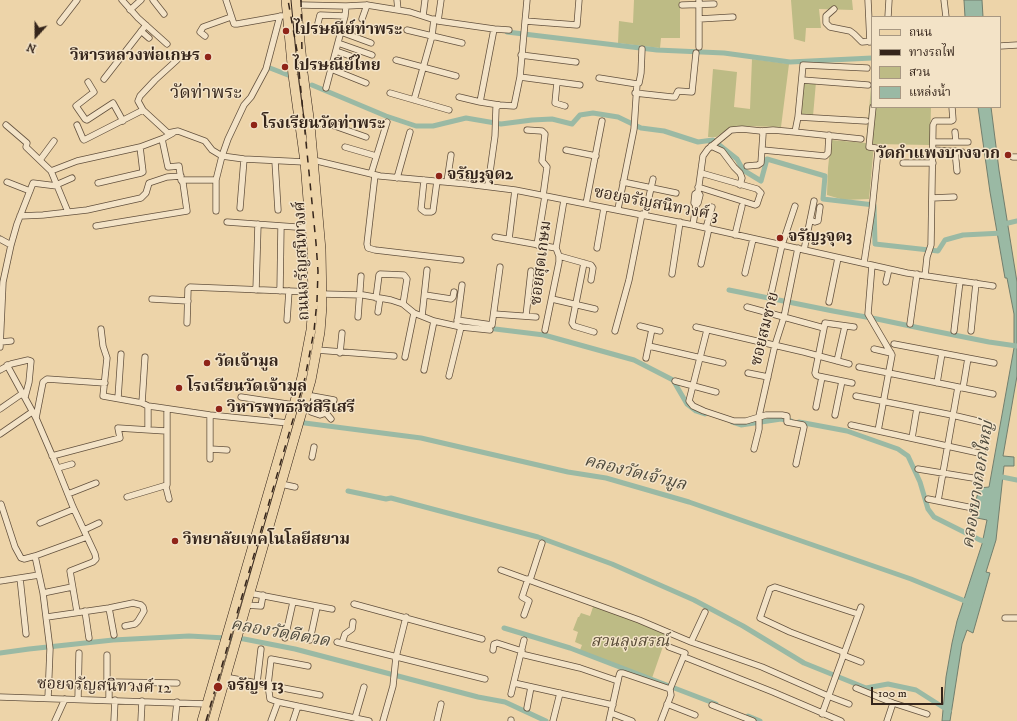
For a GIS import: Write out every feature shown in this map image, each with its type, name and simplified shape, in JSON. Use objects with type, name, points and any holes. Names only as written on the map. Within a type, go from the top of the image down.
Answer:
[{"type":"main road","name":"ถนนจรัญสนิทวงศ์","points":[[286,0],[284,16],[293,74],[307,124]]},
{"type":"main road","name":"ถนนจรัญสนิทวงศ์","points":[[292,0],[299,74],[307,124]]},
{"type":"main road","name":"ถนนจรัญสนิทวงศ์","points":[[213,721],[280,488],[293,422],[294,405],[302,377],[320,332],[318,293],[310,228],[309,161],[299,2]]},
{"type":"main road","name":"ถนนจรัญสนิทวงศ์","points":[[309,161],[321,250],[318,293]]},
{"type":"main road","name":"ถนนจรัญสนิทวงศ์","points":[[202,721],[269,490],[293,422],[311,396],[312,349]]},
{"type":"main road","points":[[269,490],[280,488]]},
{"type":"street","points":[[60,22],[77,0]]},
{"type":"street","points":[[122,0],[130,10],[167,44]]},
{"type":"street","points":[[130,10],[141,0]]},
{"type":"street","points":[[153,0],[164,14]]},
{"type":"street","points":[[216,211],[216,180],[222,156],[228,139],[244,105],[251,97],[266,69],[284,16],[237,24],[233,22],[226,0]]},
{"type":"street","points":[[397,0],[398,10]]},
{"type":"street","points":[[424,16],[425,0]]},
{"type":"street","points":[[414,100],[441,0]]},
{"type":"street","points":[[459,97],[480,102],[514,106],[520,77],[527,0]]},
{"type":"street","points":[[525,21],[577,26],[579,0]]},
{"type":"street","points":[[834,9],[826,16],[826,22],[830,27],[850,32],[862,42],[871,42],[868,0]]},
{"type":"street","points":[[888,16],[890,0]]},
{"type":"street","points":[[944,0],[946,16]]},
{"type":"street","points":[[299,2],[346,6],[366,5],[398,10],[436,20],[509,30]]},
{"type":"street","points":[[682,4],[699,2],[714,4]]},
{"type":"street","points":[[635,93],[675,97],[678,91],[692,92],[697,50],[699,2]]},
{"type":"street","points":[[362,19],[366,5]]},
{"type":"street","points":[[326,88],[345,16],[346,6]]},
{"type":"street","points":[[318,23],[320,14],[345,16]]},
{"type":"street","points":[[205,36],[200,32],[203,27],[231,17]]},
{"type":"street","points":[[699,19],[733,17]]},
{"type":"street","points":[[104,79],[146,25]]},
{"type":"street","points":[[480,102],[494,29]]},
{"type":"street","points":[[407,30],[462,43]]},
{"type":"street","points":[[141,31],[149,38]]},
{"type":"street","points":[[341,32],[371,43]]},
{"type":"street","points":[[338,43],[372,56]]},
{"type":"street","points":[[1001,46],[1017,45]]},
{"type":"street","points":[[618,209],[634,129],[635,93],[641,73],[642,50]]},
{"type":"street","points":[[336,51],[356,58]]},
{"type":"street","points":[[521,55],[576,62]]},
{"type":"street","points":[[177,60],[155,80],[140,96],[138,101],[143,110],[168,133],[178,131],[205,141],[212,150],[222,156]]},
{"type":"street","points":[[396,60],[456,76]]},
{"type":"street","points":[[795,132],[804,65],[867,68]]},
{"type":"street","points":[[331,69],[366,83]]},
{"type":"street","points":[[520,77],[580,85]]},
{"type":"street","points":[[599,78],[637,84]]},
{"type":"street","points":[[802,80],[868,86]]},
{"type":"street","points":[[88,82],[94,92],[76,106],[84,119],[87,120],[113,103],[123,121]]},
{"type":"street","points":[[557,82],[555,103],[565,106]]},
{"type":"street","points":[[390,93],[449,110]]},
{"type":"street","points":[[488,186],[496,126],[496,108],[499,105]]},
{"type":"street","points":[[864,263],[872,210],[878,151],[876,148],[869,147],[873,108]]},
{"type":"street","points":[[925,276],[929,249],[932,198],[934,123],[935,121],[951,121],[952,108]]},
{"type":"street","points":[[77,126],[84,140],[143,110]]},
{"type":"street","points":[[798,117],[866,121]]},
{"type":"street","points":[[586,204],[602,121]]},
{"type":"street","points":[[387,122],[376,156],[373,175],[367,244],[368,248],[371,250],[461,260]]},
{"type":"street","points":[[6,124],[27,143],[26,147],[51,171],[68,212]]},
{"type":"street","points":[[307,124],[329,124],[366,137]]},
{"type":"street","points":[[527,130],[542,131],[544,134],[542,161],[547,167],[537,245]]},
{"type":"street","points":[[692,225],[696,205],[698,204],[700,195],[698,189],[702,156],[713,145],[733,130],[773,130],[861,139]]},
{"type":"street","points":[[51,171],[81,160],[140,147],[178,131]]},
{"type":"street","points":[[747,166],[760,164],[763,150],[763,134],[761,131]]},
{"type":"street","points":[[397,178],[410,132]]},
{"type":"street","points":[[955,132],[956,142]]},
{"type":"street","points":[[763,150],[826,156],[829,135]]},
{"type":"street","points":[[96,226],[187,211],[184,183],[181,178],[179,166],[168,167],[162,139]]},
{"type":"street","points":[[40,160],[54,141]]},
{"type":"street","points":[[934,142],[968,142]]},
{"type":"street","points":[[713,145],[722,151],[740,173],[742,178],[740,185]]},
{"type":"street","points":[[98,182],[143,172],[140,147]]},
{"type":"street","points":[[345,147],[376,156]]},
{"type":"street","points":[[566,150],[596,156]]},
{"type":"street","points":[[934,150],[962,152]]},
{"type":"street","points":[[955,151],[957,171]]},
{"type":"street","points":[[447,182],[451,155]]},
{"type":"street","name":"ซอยจรัญสนิทวงศ์ 3","points":[[222,156],[275,161],[309,161],[373,175],[515,190],[680,222],[889,269],[993,286]]},
{"type":"street","points":[[240,208],[244,158]]},
{"type":"street","points":[[275,161],[278,210]]},
{"type":"street","points":[[903,162],[933,163]]},
{"type":"street","points":[[698,189],[757,204],[760,195],[757,189],[701,173]]},
{"type":"street","points":[[20,216],[42,215],[98,208],[141,198],[146,193],[150,183],[167,177],[216,180]]},
{"type":"street","points":[[11,341],[1,344],[1,308],[3,282],[11,245],[20,216],[35,182],[57,186],[72,178]]},
{"type":"street","points":[[615,331],[629,280],[653,179]]},
{"type":"street","points":[[424,180],[421,209],[425,212],[433,211],[438,182]]},
{"type":"street","points":[[7,182],[30,191]]},
{"type":"street","points":[[623,182],[676,193]]},
{"type":"street","points":[[509,239],[515,190]]},
{"type":"street","points":[[932,198],[954,197]]},
{"type":"street","name":"ซอยสุดเกษม","points":[[545,330],[559,256],[556,248],[564,200]]},
{"type":"street","points":[[804,250],[814,201]]},
{"type":"street","points":[[734,234],[742,206]]},
{"type":"street","points":[[771,294],[782,245],[795,206]]},
{"type":"street","points":[[701,264],[712,207]]},
{"type":"street","points":[[810,220],[815,222],[818,221],[820,207]]},
{"type":"street","points":[[597,248],[604,208]]},
{"type":"street","points":[[227,222],[310,228]]},
{"type":"street","points":[[672,274],[680,222]]},
{"type":"street","points":[[256,290],[258,224]]},
{"type":"street","points":[[280,291],[281,226]]},
{"type":"street","points":[[494,237],[556,248]]},
{"type":"street","points":[[0,239],[11,245]]},
{"type":"street","points":[[745,273],[753,239]]},
{"type":"street","name":"ซอยสมชาย","points":[[754,449],[775,345],[784,316],[798,248]]},
{"type":"street","points":[[559,256],[593,266],[592,280]]},
{"type":"street","points":[[829,302],[838,258]]},
{"type":"street","points":[[584,263],[572,325],[594,332]]},
{"type":"street","points":[[872,265],[868,314],[891,353],[892,358],[878,431]]},
{"type":"street","points":[[458,324],[492,325],[500,268]]},
{"type":"street","points":[[886,282],[889,269]]},
{"type":"street","points":[[422,316],[427,270]]},
{"type":"street","points":[[526,316],[531,271]]},
{"type":"street","points":[[378,312],[380,274],[404,275],[407,279],[403,304]]},
{"type":"street","points":[[910,324],[917,274]]},
{"type":"street","points":[[358,317],[361,276]]},
{"type":"street","points":[[954,331],[960,281]]},
{"type":"street","points":[[971,331],[976,283]]},
{"type":"street","points":[[449,376],[458,324],[462,285]]},
{"type":"street","points":[[187,323],[188,289],[190,287],[204,287],[360,295],[391,300],[403,304],[414,313],[434,321],[490,330]]},
{"type":"street","points":[[287,320],[289,291]]},
{"type":"street","points":[[425,295],[449,300],[453,297],[454,292]]},
{"type":"street","points":[[152,299],[188,301]]},
{"type":"street","points":[[552,299],[595,309]]},
{"type":"street","points":[[747,307],[824,328]]},
{"type":"street","points":[[405,357],[414,313]]},
{"type":"street","points":[[494,314],[536,317]]},
{"type":"street","points":[[424,370],[434,321]]},
{"type":"street","points":[[852,383],[816,375],[825,323],[854,327]]},
{"type":"street","points":[[640,326],[660,330]]},
{"type":"street","points":[[837,361],[845,326]]},
{"type":"street","points":[[696,327],[850,364]]},
{"type":"street","points":[[101,329],[106,358],[103,396],[210,416],[293,422]]},
{"type":"street","points":[[646,358],[652,329]]},
{"type":"street","points":[[706,330],[689,401],[693,406],[704,412],[734,421],[746,421],[786,415],[787,419],[803,425],[804,427],[796,464]]},
{"type":"street","points":[[340,353],[342,334]]},
{"type":"street","points":[[894,344],[994,363]]},
{"type":"street","points":[[649,346],[722,363]]},
{"type":"street","points":[[312,349],[340,353],[394,356]]},
{"type":"street","points":[[874,349],[891,353]]},
{"type":"street","points":[[937,383],[942,353]]},
{"type":"street","points":[[118,398],[121,354]]},
{"type":"street","points":[[145,357],[145,404],[148,426]]},
{"type":"street","points":[[938,501],[952,415],[968,358]]},
{"type":"street","points":[[0,370],[7,365],[28,360],[32,361],[29,382],[24,395],[0,409]]},
{"type":"street","points":[[7,365],[36,418],[74,509],[95,554],[96,560],[70,571],[77,612]]},
{"type":"street","points":[[859,367],[993,394]]},
{"type":"street","points":[[748,373],[768,377]]},
{"type":"street","points":[[816,407],[822,377]]},
{"type":"street","points":[[36,418],[43,382],[47,379],[105,383]]},
{"type":"street","points":[[675,381],[716,392]]},
{"type":"street","points":[[835,415],[842,381]]},
{"type":"street","points":[[331,419],[326,413],[320,416],[311,412],[311,396],[334,400]]},
{"type":"street","points":[[851,425],[982,453],[988,426],[986,423],[952,415],[856,396]]},
{"type":"street","points":[[242,397],[294,405]]},
{"type":"street","points":[[912,438],[917,408]]},
{"type":"street","points":[[167,409],[166,487],[168,499]]},
{"type":"street","points":[[0,434],[32,412]]},
{"type":"street","points":[[210,416],[210,459]]},
{"type":"street","points":[[52,456],[120,438],[118,428],[166,431]]},
{"type":"street","points":[[312,457],[314,446]]},
{"type":"street","points":[[210,449],[227,450]]},
{"type":"street","points":[[58,468],[72,464]]},
{"type":"street","points":[[918,468],[979,479]]},
{"type":"street","points":[[68,494],[96,484]]},
{"type":"street","points":[[280,488],[295,486]]},
{"type":"street","points":[[127,497],[166,487]]},
{"type":"street","points":[[928,499],[968,507]]},
{"type":"street","points":[[1,504],[18,555],[21,558],[24,559],[35,556],[87,537]]},
{"type":"street","points":[[40,523],[74,509]]},
{"type":"street","points":[[84,530],[99,523]]},
{"type":"street","points":[[524,615],[529,601],[522,597],[542,543]]},
{"type":"street","points":[[35,556],[43,593],[50,648],[48,698]]},
{"type":"street","points":[[501,570],[529,579],[639,620],[691,642],[762,667],[849,704]]},
{"type":"street","points":[[0,581],[39,575]]},
{"type":"street","points":[[20,578],[26,634]]},
{"type":"street","points":[[43,593],[72,587]]},
{"type":"street","points":[[858,614],[772,587],[770,588],[760,616],[761,620],[861,662]]},
{"type":"street","points":[[249,592],[332,610]]},
{"type":"street","points":[[246,605],[261,606],[263,595]]},
{"type":"street","points":[[285,638],[293,602]]},
{"type":"street","points":[[46,617],[133,603],[143,607],[143,614],[138,621],[135,624],[125,626]]},
{"type":"street","points":[[354,604],[482,639]]},
{"type":"street","points":[[310,640],[317,606]]},
{"type":"street","points":[[822,714],[861,607]]},
{"type":"street","points":[[109,608],[114,635]]},
{"type":"street","points":[[86,611],[90,638]]},
{"type":"street","points":[[691,642],[705,612]]},
{"type":"street","points":[[383,721],[393,686],[396,657],[406,617]]},
{"type":"street","points":[[1005,618],[1017,618]]},
{"type":"street","points":[[353,622],[352,629],[345,634],[340,642],[485,679]]},
{"type":"street","points":[[511,694],[524,640]]},
{"type":"street","points":[[493,650],[494,644],[497,643],[521,652],[580,668],[618,681]]},
{"type":"street","points":[[661,721],[671,694],[671,687],[685,653],[669,647]]},
{"type":"street","points":[[256,683],[261,649]]},
{"type":"street","points":[[78,699],[79,653]]},
{"type":"street","points":[[107,655],[110,700],[114,721]]},
{"type":"street","points":[[686,658],[773,692],[841,721]]},
{"type":"street","points":[[308,666],[271,659],[268,685],[270,699],[369,721]]},
{"type":"street","points":[[609,721],[620,673],[671,687]]},
{"type":"street","points":[[225,678],[320,695]]},
{"type":"street","points":[[110,700],[109,685],[112,682],[177,683]]},
{"type":"street","points":[[514,683],[613,705]]},
{"type":"street","points":[[355,718],[364,687]]},
{"type":"street","points":[[526,708],[531,687]]},
{"type":"street","points":[[856,688],[893,703],[927,714]]},
{"type":"street","points":[[553,721],[560,693]]},
{"type":"street","name":"ซอยจรัญสนิทวงศ์ 12","points":[[0,697],[207,704]]},
{"type":"street","points":[[55,721],[65,699]]},
{"type":"street","points":[[141,721],[142,701]]},
{"type":"street","points":[[175,721],[177,702]]},
{"type":"street","points":[[271,721],[278,702]]},
{"type":"street","points":[[887,721],[893,703]]},
{"type":"street","points":[[437,721],[441,704]]},
{"type":"street","points":[[668,704],[695,715]]},
{"type":"street","points":[[712,705],[753,721]]},
{"type":"street","points":[[293,721],[298,706]]},
{"type":"street","points":[[611,713],[632,721]]},
{"type":"green space","points":[[634,0],[680,0],[680,38],[661,38],[660,48],[618,43],[619,21],[633,23]]},
{"type":"green space","points":[[791,0],[852,0],[853,10],[819,9],[821,28],[806,28],[805,42],[794,39]]},
{"type":"green space","points":[[752,59],[789,64],[781,127],[743,126],[725,131],[716,137],[708,137],[713,69],[737,72],[734,107],[750,109]]},
{"type":"green space","points":[[804,81],[816,82],[813,116],[800,115]]},
{"type":"green space","points":[[871,87],[871,108],[931,108],[930,145],[874,144],[869,199],[844,200],[827,195],[831,140],[866,143]]},
{"type":"green space","name":"สวนลุงสรณ์","points":[[594,604],[668,632],[652,678],[580,650],[582,645],[575,642],[578,632],[573,630],[581,613],[590,616]]},
{"type":"water","points":[[964,0],[982,0],[983,16],[965,16]]},
{"type":"water","points":[[978,108],[991,108],[999,170],[1017,282],[1017,376],[1003,456],[1014,457],[1014,466],[1004,466],[996,540],[986,572],[990,573],[973,633],[967,630],[962,644],[950,721],[942,721],[946,677],[952,643],[957,621],[982,544],[987,520],[972,517],[979,488],[989,487],[1014,348],[1014,314],[1007,278],[1005,278],[990,192]]},
{"type":"waterway","points":[[507,32],[657,50],[724,53],[790,62],[871,58]]},
{"type":"waterway","points":[[270,68],[288,75]]},
{"type":"waterway","points":[[312,85],[386,116],[416,126],[433,126],[466,118],[501,124],[552,119],[572,124],[580,115],[593,113],[618,117],[641,128],[664,131],[698,142],[713,140],[737,159],[743,170],[761,181],[767,159],[825,176],[823,199],[874,205],[875,244],[938,251],[945,240],[963,235],[1003,233]]},
{"type":"waterway","points":[[1004,224],[1017,221]]},
{"type":"waterway","points":[[729,290],[989,342],[1017,346]]},
{"type":"waterway","points":[[487,328],[544,335],[634,360],[673,380],[687,404],[696,411],[705,414]]},
{"type":"waterway","points":[[732,422],[741,425],[781,419],[791,421]]},
{"type":"waterway","name":"คลองวัดเจ้ามูล","points":[[297,422],[421,438],[568,472],[606,478],[689,502],[911,579],[970,603]]},
{"type":"waterway","name":"คลองบางกอกใหญ่","points":[[799,422],[847,431],[898,449],[908,456],[920,482],[928,509],[934,517],[980,540],[988,542]]},
{"type":"waterway","name":"คลองบางกอกใหญ่","points":[[997,476],[1017,480]]},
{"type":"waterway","points":[[348,491],[386,499],[391,498],[538,537],[612,564],[694,600],[743,626],[804,663],[866,688],[888,684],[916,690],[949,711]]},
{"type":"waterway","points":[[504,628],[570,648],[716,704]]},
{"type":"waterway","name":"คลองวัดดีดวด","points":[[0,653],[113,640],[189,636],[244,639],[295,649],[478,697],[505,702],[546,721]]},
{"type":"waterway","points":[[748,716],[760,721]]},
{"type":"railway","points":[[206,721],[305,378],[314,331],[318,271],[316,243],[297,51],[288,0]]},
{"type":"railway","points":[[301,0],[302,53]]},
{"type":"place","name":"ไปรษณีย์ท่าพระ","points":[[286,31]]},
{"type":"place","name":"วิหารหลวงพ่อเกษร","points":[[208,57]]},
{"type":"place","name":"ไปรษณีย์ไทย","points":[[285,67]]},
{"type":"place","name":"โรงเรียนวัดท่าพระ","points":[[254,125]]},
{"type":"place","name":"วัดกำแพงบางจาก","points":[[1008,155]]},
{"type":"place","name":"จรัญ3จุด2","points":[[439,176]]},
{"type":"place","name":"จรัญ3จุด3","points":[[780,238]]},
{"type":"place","name":"วัดเจ้ามูล","points":[[207,363]]},
{"type":"place","name":"โรงเรียนวัดเจ้ามูล","points":[[179,388]]},
{"type":"place","name":"วิหารพุทธวัชสิริเสรี","points":[[219,409]]},
{"type":"place","name":"วิทยาลัยเทคโนโลยีสยาม","points":[[175,541]]},
{"type":"place","name":"จรัญฯ 13","points":[[218,687]]},
{"type":"district","name":"วัดท่าพระ","points":[[206,94]]}]
